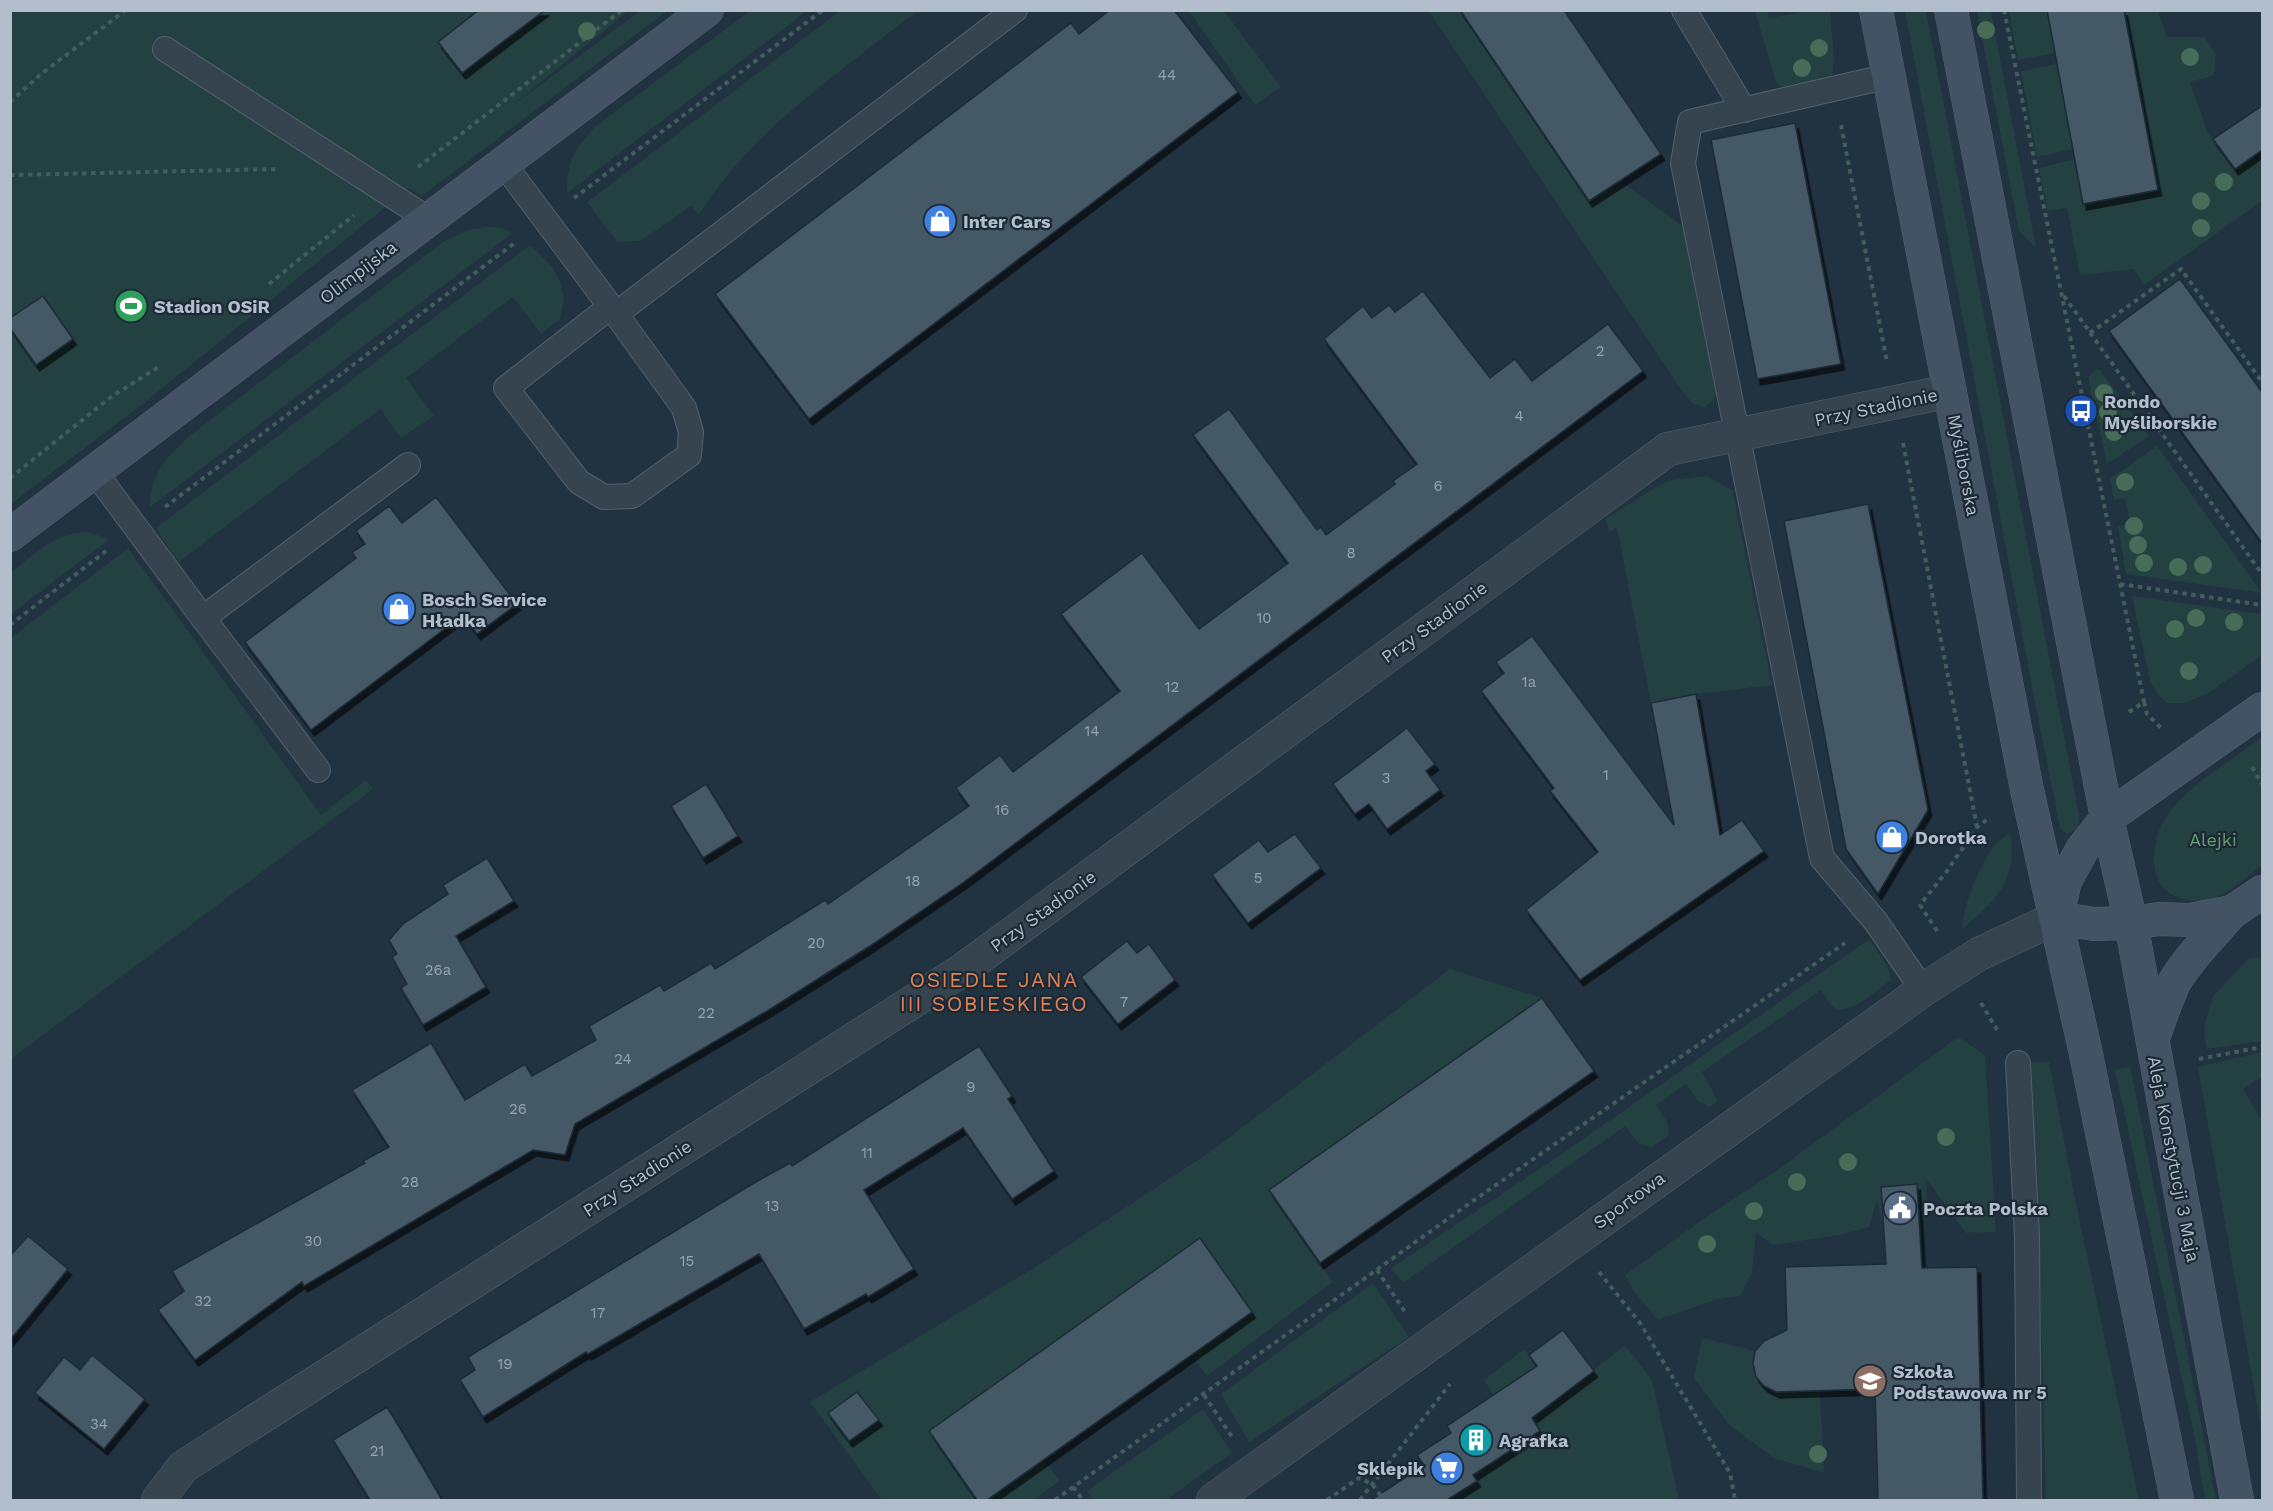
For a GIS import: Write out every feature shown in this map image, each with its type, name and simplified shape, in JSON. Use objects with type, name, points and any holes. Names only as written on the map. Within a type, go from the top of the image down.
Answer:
[{"type":"main road","name":"Olimpijska","points":[[10,535],[707,10]]},
{"type":"main road","name":"Myśliborska","points":[[1876,10],[2027,790],[2056,918]]},
{"type":"main road","points":[[1951,10],[2107,818]]},
{"type":"main road","points":[[2177,1500],[2056,918],[2066,881],[2083,848],[2107,818],[2262,709]]},
{"type":"main road","name":"Aleja Konstytucji 3 Maja","points":[[2107,818],[2131,923],[2237,1500]]},
{"type":"main road","points":[[2152,1041],[2166,1000],[2177,979],[2232,912],[2262,892]]},
{"type":"main road","points":[[2056,918],[2094,924],[2131,923],[2159,918],[2190,920],[2232,912]]},
{"type":"street","name":"Przy Stadionie","points":[[158,1500],[183,1467],[964,969],[1668,449],[1950,391]]},
{"type":"street","name":"Sportowa","points":[[1214,1500],[1923,990],[1979,954],[2056,918]]},
{"type":"lane","points":[[503,163],[546,219],[613,311],[684,408],[691,432],[689,454],[632,496],[604,497],[579,482],[506,388],[613,311],[1014,10]]},
{"type":"lane","points":[[1684,10],[1744,110]]},
{"type":"lane","points":[[165,49],[428,219]]},
{"type":"lane","points":[[1889,76],[1690,122],[1683,163],[1822,858],[1875,922],[1923,990]]},
{"type":"lane","points":[[203,618],[408,465]]},
{"type":"lane","points":[[94,471],[318,770]]},
{"type":"lane","points":[[2018,1063],[2027,1237],[2029,1500]]},
{"type":"path","points":[[10,102],[41,74],[126,10]]},
{"type":"path","points":[[263,289],[622,10]]},
{"type":"path","points":[[10,625],[823,10]]},
{"type":"path","points":[[2004,10],[2144,702],[2147,714],[2161,729],[2170,728]]},
{"type":"path","points":[[10,176],[349,167]]},
{"type":"path","points":[[2090,333],[2181,269],[2262,382]]},
{"type":"path","points":[[2062,294],[2262,574]]},
{"type":"path","points":[[10,478],[111,397],[170,359]]},
{"type":"path","points":[[2120,584],[2262,605]]},
{"type":"path","points":[[2092,739],[2144,702]]},
{"type":"path","points":[[1055,1500],[1470,1203],[1875,922]]},
{"type":"path","points":[[2191,1061],[2262,1047]]},
{"type":"path","points":[[1595,1267],[1640,1323],[1730,1473],[1735,1500]]},
{"type":"path","points":[[1377,1270],[1428,1345]]},
{"type":"path","points":[[1328,1500],[1359,1478],[1372,1484],[1384,1500]]},
{"type":"path","points":[[1073,1487],[1083,1500]]},
{"type":"green space","points":[[10,11],[628,11],[509,108],[640,11],[667,11],[422,196],[409,188],[144,403],[11,504]]},
{"type":"green space","points":[[750,11],[807,11],[567,193],[568,172],[573,156],[596,126]]},
{"type":"green space","points":[[840,11],[917,11],[828,80],[771,129],[720,184],[699,215],[691,206],[641,241],[617,242],[587,202]]},
{"type":"green space","points":[[1189,11],[1224,11],[1281,87],[1255,105]]},
{"type":"green space","points":[[1429,11],[1460,11],[1589,201],[1620,181],[1683,226],[1716,394],[1713,401],[1705,407],[1693,404],[1682,391]]},
{"type":"green space","points":[[1755,11],[1767,11],[1769,18],[1810,11],[1830,11],[1834,59],[1832,77],[1811,87],[1781,87],[1776,82]]},
{"type":"green space","points":[[1905,11],[1926,11],[2076,799],[2078,828],[2067,834],[2060,828],[2034,697]]},
{"type":"green space","points":[[1977,11],[1991,11],[2036,248],[2019,231]]},
{"type":"green space","points":[[2009,11],[2047,11],[2055,53],[2018,60]]},
{"type":"green space","points":[[2124,11],[2158,11],[2167,37],[2204,37],[2216,54],[2214,75],[2190,82],[2208,133],[2235,169],[2254,156],[2258,161],[2262,158],[2262,201],[2144,285],[2134,269],[2080,275],[2067,208],[2048,211],[2039,168],[2075,159],[2084,204],[2158,190]]},
{"type":"green space","points":[[2057,64],[2073,149],[2037,157],[2021,71]]},
{"type":"green space","points":[[486,227],[501,228],[513,233],[149,508],[153,484],[162,466],[174,450],[192,434],[444,241],[469,230]]},
{"type":"green space","points":[[530,245],[552,267],[561,284],[564,300],[560,319],[541,334],[513,297],[406,378],[434,416],[401,438],[380,409],[179,562],[156,528]]},
{"type":"green space","points":[[2097,369],[2149,436],[2107,464],[2089,380],[2089,375]]},
{"type":"green space","points":[[2157,446],[2262,593],[2126,574],[2118,526],[2130,524],[2125,498],[2114,500],[2110,479]]},
{"type":"green space","points":[[1707,476],[1733,491],[1772,685],[1696,694],[1651,703],[1617,527],[1609,532],[1606,519],[1654,488],[1671,480]]},
{"type":"green space","points":[[87,532],[110,539],[11,614],[11,572],[55,540]]},
{"type":"green space","points":[[128,548],[321,815],[366,780],[373,789],[11,1059],[11,638]]},
{"type":"green space","points":[[2132,596],[2262,614],[2262,655],[2207,694],[2184,703],[2166,703],[2150,681]]},
{"type":"green space","name":"Alejki","points":[[2262,737],[2262,865],[2217,897],[2194,901],[2177,897],[2164,888],[2156,875],[2155,845],[2162,824],[2171,810],[2194,787]]},
{"type":"green space","points":[[2010,833],[2011,864],[2002,888],[1985,909],[1962,929],[1965,909],[1984,862],[1995,844]]},
{"type":"green space","points":[[1869,939],[1888,967],[1891,980],[1862,1001],[1846,1009],[1832,1006],[1821,990],[1702,1072],[1718,1101],[1710,1107],[1698,1101],[1686,1084],[1656,1105],[1667,1122],[1669,1135],[1652,1148],[1638,1143],[1625,1126],[1403,1283],[1391,1268],[1556,1158]]},
{"type":"green space","points":[[2259,957],[2262,962],[2262,1041],[2207,1049],[2205,1023],[2213,996],[2249,958]]},
{"type":"green space","points":[[1450,969],[1542,998],[1269,1190],[1333,1282],[1207,1376],[1192,1355],[1252,1312],[1200,1238],[929,1431],[977,1500],[882,1500],[810,1402],[1034,1268],[1210,1152]]},
{"type":"green space","points":[[1958,1037],[1985,1055],[1996,1232],[1966,1233],[1926,1179],[1927,1208],[1920,1229],[1884,1231],[1877,1199],[1869,1227],[1839,1235],[1773,1245],[1756,1233],[1752,1272],[1740,1296],[1714,1300],[1658,1320],[1633,1290],[1625,1275],[1719,1208],[1769,1176]]},
{"type":"green space","points":[[2262,1052],[2262,1077],[2243,1089],[2262,1121],[2262,1434],[2198,1067]]},
{"type":"green space","points":[[2049,1062],[2076,1203],[2139,1500],[2046,1500],[2037,1168],[2029,1079],[2018,1063]]},
{"type":"green space","points":[[2130,1066],[2216,1500],[2205,1500],[2195,1439],[2115,1070]]},
{"type":"green space","points":[[1373,1283],[1409,1337],[1249,1442],[1221,1394]]},
{"type":"green space","points":[[1702,1338],[1755,1351],[1756,1377],[1776,1392],[1820,1391],[1824,1473],[1774,1458],[1729,1425],[1694,1378]]},
{"type":"green space","points":[[1625,1345],[1652,1380],[1679,1500],[1447,1500],[1477,1481],[1476,1472],[1540,1431],[1496,1399],[1484,1380],[1524,1349],[1553,1385],[1574,1386]]},
{"type":"green space","points":[[1203,1409],[1232,1453],[1166,1500],[1094,1500],[1087,1491]]},
{"type":"green space","points":[[1044,1460],[1060,1481],[1033,1500],[987,1500]]},
{"type":"building","points":[[479,10],[545,10],[462,73],[438,42]]},
{"type":"building","name":"Inter Cars","points":[[1110,10],[1174,10],[1238,92],[809,419],[715,294],[1071,23],[1079,34]]},
{"type":"building","points":[[1460,10],[1564,10],[1661,154],[1589,201]]},
{"type":"building","points":[[2047,10],[2124,10],[2158,190],[2083,204]]},
{"type":"building","points":[[2262,106],[2262,150],[2235,169],[2213,139]]},
{"type":"building","points":[[1795,123],[1841,364],[1757,379],[1711,140]]},
{"type":"building","points":[[2180,279],[2262,392],[2262,543],[2109,331]]},
{"type":"building","points":[[1423,291],[1490,378],[1515,359],[1532,381],[1608,324],[1643,371],[964,882],[870,946],[772,1008],[575,1124],[565,1155],[533,1150],[304,1286],[302,1282],[195,1360],[158,1310],[184,1291],[172,1271],[365,1163],[363,1161],[389,1147],[352,1090],[431,1043],[465,1100],[525,1064],[532,1076],[596,1040],[589,1026],[660,985],[664,991],[711,963],[715,969],[825,900],[828,904],[969,806],[956,788],[1000,755],[1013,772],[1120,691],[1061,614],[1142,553],[1199,629],[1288,563],[1193,435],[1229,409],[1317,530],[1321,527],[1326,535],[1395,484],[1393,481],[1417,464],[1324,339],[1363,306],[1372,318],[1389,305],[1395,312]]},
{"type":"building","points":[[43,296],[73,339],[36,365],[10,328],[10,318]]},
{"type":"building","name":"Bosch Service Hładka","points":[[436,497],[517,604],[477,634],[463,615],[311,730],[245,642],[356,558],[352,552],[365,544],[356,531],[389,506],[402,523]]},
{"type":"building","points":[[1868,504],[1928,810],[1878,894],[1846,849],[1784,521]]},
{"type":"building","points":[[1532,636],[1674,825],[1651,703],[1696,694],[1720,835],[1742,820],[1764,851],[1580,980],[1526,910],[1598,852],[1550,791],[1554,788],[1481,691],[1504,673],[1496,662]]},
{"type":"building","points":[[1407,728],[1435,764],[1426,771],[1440,790],[1387,829],[1369,804],[1355,814],[1333,784]]},
{"type":"building","points":[[706,784],[738,836],[703,858],[671,806]]},
{"type":"building","points":[[1295,834],[1321,868],[1248,923],[1212,875],[1259,840],[1268,852]]},
{"type":"building","points":[[487,858],[514,901],[456,936],[486,987],[423,1025],[401,988],[407,984],[392,957],[397,954],[389,940],[403,924],[448,894],[443,885]]},
{"type":"building","points":[[1127,941],[1137,953],[1149,944],[1175,980],[1118,1024],[1081,977]]},
{"type":"building","points":[[1542,998],[1594,1071],[1320,1263],[1269,1190]]},
{"type":"building","points":[[979,1046],[1012,1096],[1008,1099],[1054,1171],[1012,1199],[963,1128],[864,1190],[914,1269],[868,1297],[866,1294],[804,1329],[759,1254],[588,1354],[586,1352],[483,1417],[460,1380],[475,1370],[468,1357],[754,1183],[790,1163],[792,1166]]},
{"type":"building","name":"Szkoła Podstawowa nr 5","points":[[1917,1184],[1922,1268],[1977,1267],[1983,1500],[1878,1500],[1875,1389],[1776,1392],[1764,1386],[1756,1377],[1753,1364],[1755,1351],[1764,1341],[1787,1330],[1785,1267],[1886,1264],[1881,1187]]},
{"type":"building","points":[[28,1236],[68,1269],[10,1340],[10,1256]]},
{"type":"building","points":[[1200,1238],[1252,1312],[987,1500],[977,1500],[929,1431]]},
{"type":"building","points":[[1563,1330],[1594,1371],[1532,1418],[1540,1431],[1473,1475],[1477,1481],[1447,1500],[1371,1500],[1424,1465],[1417,1455],[1451,1433],[1447,1426],[1537,1366],[1529,1355]]},
{"type":"building","points":[[92,1355],[145,1399],[104,1449],[35,1393],[64,1357],[80,1370]]},
{"type":"building","points":[[857,1392],[879,1420],[849,1441],[828,1413]]},
{"type":"building","points":[[387,1407],[442,1500],[370,1500],[333,1440]]},
{"type":"place","name":"Inter Cars","points":[[940,221]]},
{"type":"place","name":"Stadion OSiR","points":[[131,306]]},
{"type":"place","name":"Rondo Myśliborskie","points":[[2081,411]]},
{"type":"place","name":"Bosch Service Hładka","points":[[399,609]]},
{"type":"place","name":"Dorotka","points":[[1892,837]]},
{"type":"place","name":"Poczta Polska","points":[[1900,1208]]},
{"type":"place","name":"Szkoła Podstawowa nr 5","points":[[1870,1381]]},
{"type":"place","name":"Agrafka","points":[[1476,1440]]},
{"type":"place","name":"Sklepik","points":[[1447,1468]]},
{"type":"district","name":"OSIEDLE JANA III SOBIESKIEGO","points":[[994,991]]}]
